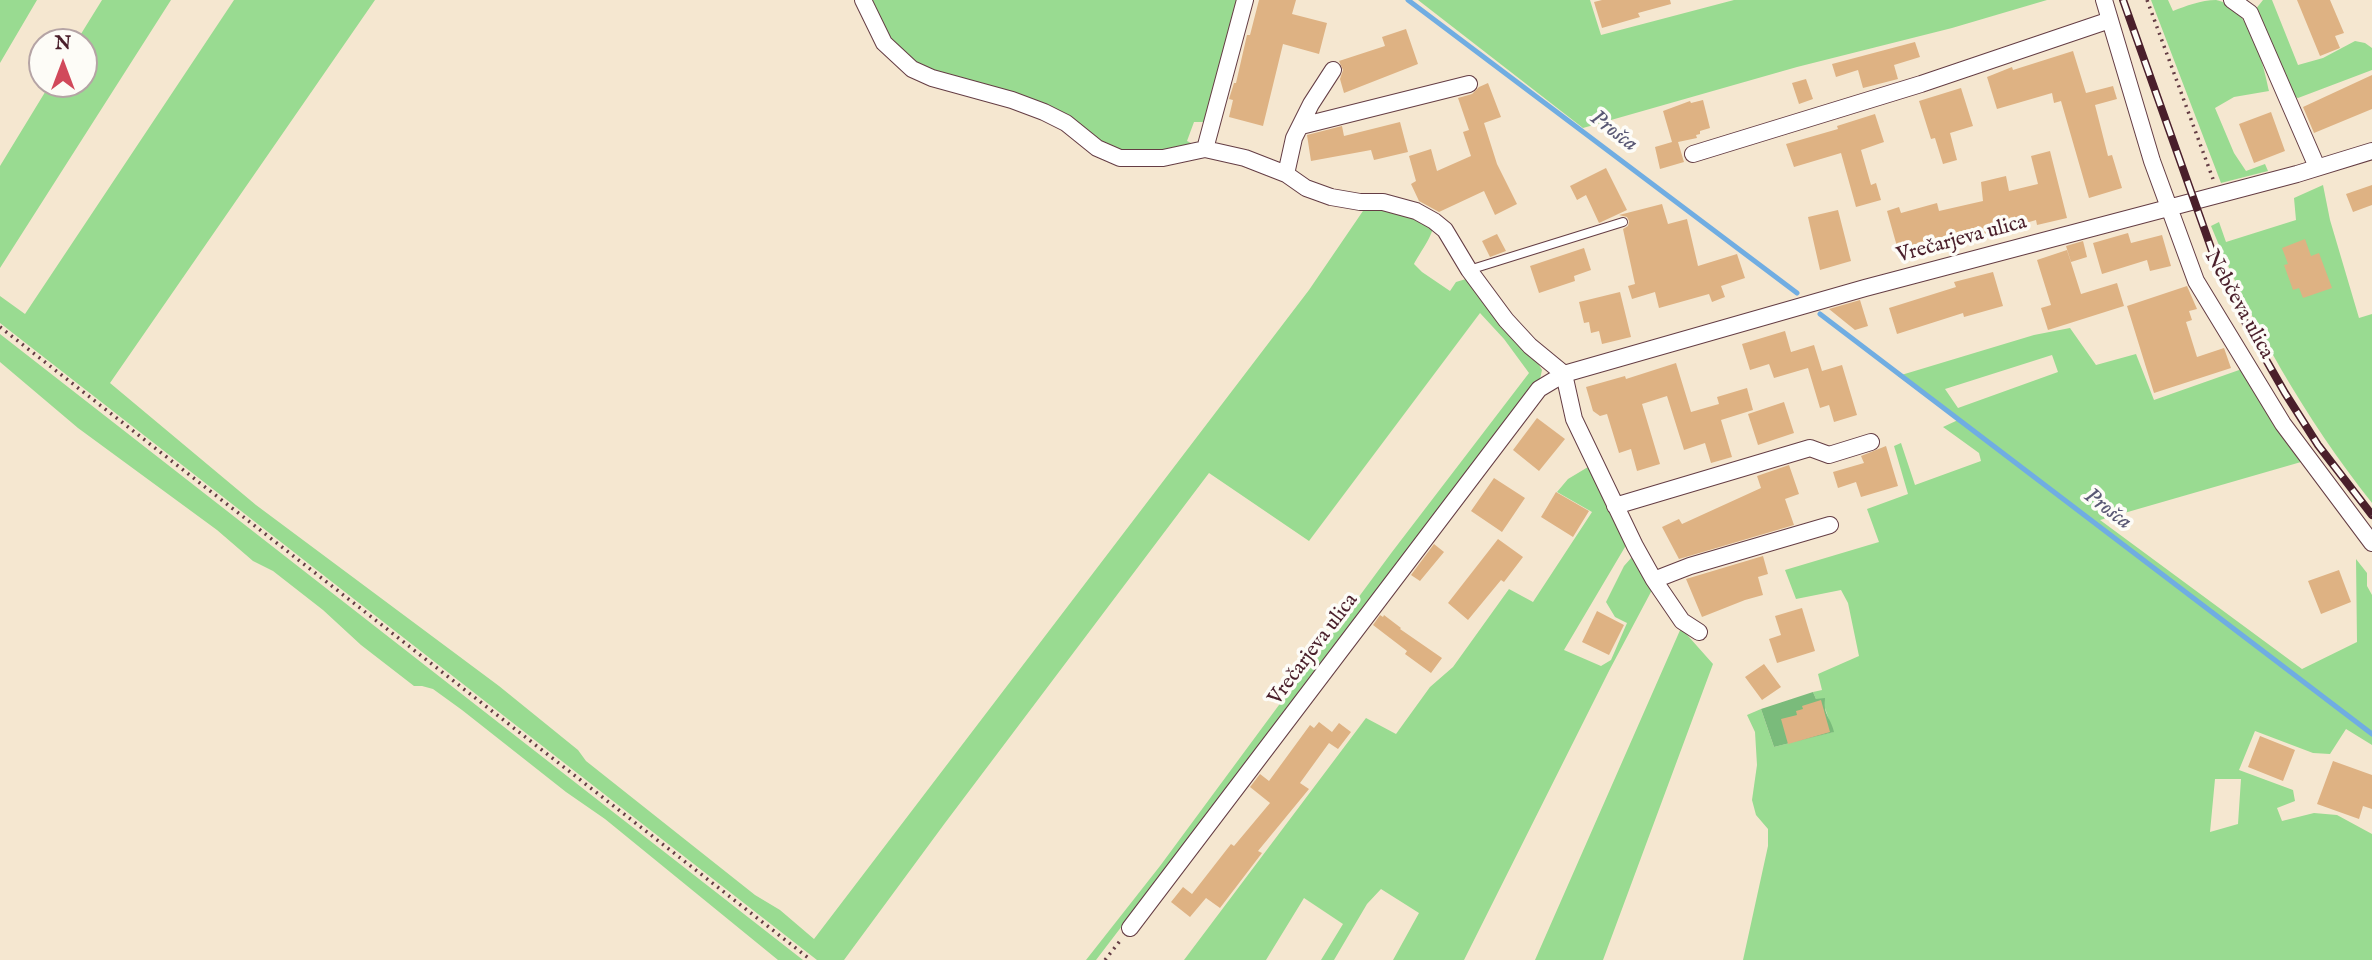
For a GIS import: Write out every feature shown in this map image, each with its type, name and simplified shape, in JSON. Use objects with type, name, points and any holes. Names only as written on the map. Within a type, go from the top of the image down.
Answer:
[{"type":"street","points":[[863,0],[884,43],[912,69],[932,78],[1012,100],[1044,112],[1066,123],[1097,148],[1120,158],[1163,158],[1205,149],[1245,158],[1286,174],[1306,188],[1331,197],[1360,202],[1383,202],[1416,211],[1434,221],[1445,230],[1469,270],[1506,320],[1530,346],[1564,374],[1574,419],[1615,506],[1654,580],[1682,621],[1699,632]]},
{"type":"street","points":[[1205,149],[1245,0]]},
{"type":"street","name":"Nebčeva ulica","points":[[2104,0],[2167,207],[2196,281],[2283,424],[2372,543]]},
{"type":"street","points":[[2232,0],[2255,6],[2317,167]]},
{"type":"street","points":[[1693,154],[1921,84],[2110,20]]},
{"type":"street","points":[[1286,174],[1291,147],[1311,104],[1333,69]]},
{"type":"street","points":[[1301,126],[1469,84]]},
{"type":"street","name":"Vrečarjeva ulica","points":[[1130,928],[1539,389],[1564,374],[1865,288],[2372,151]]},
{"type":"street","points":[[1615,506],[1810,448],[1829,455],[1871,442]]},
{"type":"street","points":[[1654,580],[1701,563],[1830,525]]},
{"type":"lane","points":[[1469,270],[1623,222]]},
{"type":"path","points":[[2147,0],[2218,194]]},
{"type":"path","points":[[0,327],[811,960]]},
{"type":"path","points":[[1105,960],[1130,928]]},
{"type":"green space","points":[[0,0],[37,0],[0,63]]},
{"type":"green space","points":[[102,0],[171,0],[0,268],[0,166],[41,98],[98,98],[98,28],[85,28]]},
{"type":"green space","points":[[234,0],[375,0],[110,383],[256,505],[499,686],[578,750],[586,761],[814,939],[1309,290],[1365,208],[1406,213],[1433,227],[1414,264],[1450,291],[1456,282],[1466,279],[1539,365],[1542,370],[1540,379],[1096,960],[1086,960],[1160,866],[1392,552],[1529,373],[1504,339],[1480,313],[1309,541],[1209,473],[844,960],[817,960],[0,323],[0,296],[25,314]]},
{"type":"green space","points":[[867,0],[1239,0],[1207,122],[1194,122],[1187,141],[1195,145],[1170,153],[1118,154],[1071,123],[917,66],[891,44]]},
{"type":"green space","points":[[1418,0],[1590,0],[1601,35],[1734,0],[2047,0],[1583,128]]},
{"type":"green space","points":[[2151,0],[2168,0],[2173,11],[2199,2],[2216,0],[2238,13],[2246,24],[2259,51],[2269,91],[2234,97],[2215,108],[2234,153],[2246,171],[2265,164],[2268,171],[2221,183]]},
{"type":"green space","points":[[2263,0],[2272,0],[2298,65],[2323,58],[2355,41],[2372,48],[2372,70],[2298,98],[2289,95],[2255,10]]},
{"type":"green space","points":[[2323,185],[2330,220],[2359,318],[2372,314],[2372,503],[2324,438],[2282,370],[2244,300],[2211,226],[2219,222],[2226,242],[2296,220],[2294,198]]},
{"type":"green space","points":[[2070,328],[2096,365],[2136,354],[2154,400],[2242,369],[2301,462],[2100,520],[2302,669],[2357,642],[2356,559],[2367,573],[2367,586],[2372,595],[2372,745],[2346,729],[2330,754],[2313,753],[2255,731],[2239,770],[2293,790],[2295,801],[2277,808],[2282,821],[2314,813],[2337,815],[2372,834],[2372,960],[1743,960],[1768,846],[1768,829],[1756,815],[1752,800],[1757,765],[1755,732],[1747,715],[1761,709],[1774,747],[1833,732],[1825,708],[1813,692],[1822,690],[1818,674],[1859,656],[1848,603],[1841,590],[1796,599],[1785,570],[1879,542],[1867,509],[1908,494],[1894,446],[1901,443],[1915,485],[1981,461],[1979,453],[1943,427],[1958,420],[1898,376],[2034,335]],"holes":[[[2052,355],[2058,372],[1958,408],[1945,389]],[[2215,779],[2241,779],[2238,824],[2210,832]]]},
{"type":"green space","points":[[0,334],[803,960],[778,960],[605,819],[566,792],[462,710],[433,689],[414,686],[273,571],[253,561],[217,530],[78,428],[0,362]]},
{"type":"green space","points":[[1588,467],[1625,541],[1625,547],[1564,650],[1601,666],[1611,660],[1627,623],[1615,617],[1606,602],[1624,566],[1632,557],[1652,590],[1464,960],[1393,960],[1419,913],[1381,889],[1367,904],[1334,960],[1321,960],[1343,924],[1304,898],[1266,960],[1184,960],[1366,718],[1396,734],[1430,687],[1453,667],[1509,589],[1533,602],[1592,512],[1557,492],[1568,479]]},
{"type":"green space","points":[[1681,628],[1713,664],[1603,960],[1535,960]]},
{"type":"green space","points":[[1813,692],[1816,699],[1825,698],[1826,711],[1834,732],[1774,747],[1761,709]]},
{"type":"building","points":[[1259,0],[1296,0],[1292,14],[1327,23],[1319,54],[1283,44],[1263,126],[1229,117],[1233,100],[1229,99]]},
{"type":"building","points":[[1670,0],[1671,4],[1638,13],[1640,17],[1602,28],[1594,2]]},
{"type":"building","points":[[2297,0],[2330,0],[2344,33],[2335,36],[2340,48],[2320,56]]},
{"type":"building","points":[[1406,29],[1418,64],[1344,93],[1340,79],[1343,70],[1339,61],[1385,46],[1382,37]]},
{"type":"building","points":[[1915,42],[1920,57],[1894,65],[1898,79],[1863,88],[1858,70],[1836,77],[1832,64]]},
{"type":"building","points":[[2073,51],[2086,93],[2113,86],[2117,99],[2095,105],[2108,156],[2112,155],[2122,188],[2089,198],[2061,101],[2054,103],[2052,93],[1997,109],[1987,77],[2012,67],[2013,70]]},
{"type":"building","points":[[2372,75],[2372,109],[2314,133],[2303,107]]},
{"type":"building","points":[[1806,79],[1813,99],[1799,104],[1792,83]]},
{"type":"building","points":[[1488,83],[1501,117],[1484,123],[1497,164],[1517,204],[1495,215],[1484,191],[1439,212],[1419,201],[1411,184],[1416,181],[1409,156],[1431,149],[1437,171],[1471,156],[1463,132],[1469,130],[1458,98],[1472,94]]},
{"type":"building","points":[[1961,88],[1973,126],[1950,133],[1957,160],[1943,164],[1935,138],[1931,139],[1919,101]]},
{"type":"building","points":[[1703,100],[1710,128],[1700,131],[1700,134],[1696,135],[1697,138],[1678,142],[1684,162],[1660,169],[1655,147],[1672,142],[1663,111],[1690,101]]},
{"type":"building","points":[[2271,112],[2285,151],[2254,163],[2239,124]]},
{"type":"building","points":[[1875,114],[1884,142],[1861,150],[1871,185],[1876,183],[1881,200],[1856,207],[1841,153],[1794,167],[1786,144],[1838,129],[1837,126]]},
{"type":"building","points":[[1400,122],[1408,152],[1374,160],[1371,150],[1311,161],[1307,135],[1342,126],[1344,136]]},
{"type":"building","points":[[2050,151],[2067,218],[2037,225],[2036,220],[1972,239],[1969,229],[1898,250],[1887,211],[1899,207],[1901,213],[1937,203],[1939,211],[1983,201],[1981,182],[2006,176],[2009,191],[2038,184],[2031,156]]},
{"type":"building","points":[[1606,168],[1627,210],[1599,223],[1586,195],[1577,200],[1570,186]]},
{"type":"building","points":[[2372,185],[2372,205],[2353,212],[2346,194]]},
{"type":"building","points":[[1662,204],[1668,224],[1687,219],[1698,266],[1737,254],[1745,278],[1721,286],[1725,297],[1712,302],[1709,294],[1659,308],[1655,292],[1632,299],[1628,286],[1635,284],[1623,229],[1628,226],[1629,221],[1627,217],[1619,215]]},
{"type":"building","points":[[1838,210],[1851,261],[1820,270],[1808,217]]},
{"type":"building","points":[[2128,233],[2131,243],[2162,235],[2171,266],[2150,271],[2147,260],[2102,274],[2093,243]]},
{"type":"building","points":[[1497,234],[1506,251],[1490,257],[1482,241]]},
{"type":"building","points":[[2305,239],[2311,256],[2319,253],[2332,288],[2303,298],[2299,288],[2293,290],[2284,265],[2288,264],[2282,248]]},
{"type":"building","points":[[2083,241],[2087,257],[2071,262],[2066,246]]},
{"type":"building","points":[[1584,248],[1591,270],[1574,276],[1575,281],[1539,293],[1530,266]]},
{"type":"building","points":[[2067,250],[2081,294],[2117,283],[2124,306],[2048,330],[2041,308],[2051,305],[2037,260]]},
{"type":"building","points":[[1993,272],[2003,306],[1964,317],[1963,313],[1897,334],[1889,308],[1956,287],[1954,282]]},
{"type":"building","points":[[2187,286],[2197,309],[2189,311],[2192,320],[2186,322],[2197,357],[2224,348],[2231,368],[2154,393],[2127,306]]},
{"type":"building","points":[[1620,292],[1631,337],[1602,344],[1599,331],[1591,333],[1589,322],[1584,323],[1579,302]]},
{"type":"building","points":[[1860,300],[1868,326],[1855,330],[1829,309]]},
{"type":"building","points":[[1785,331],[1791,352],[1814,345],[1822,371],[1842,365],[1857,415],[1834,422],[1829,405],[1820,408],[1808,368],[1774,378],[1769,364],[1750,370],[1742,344]]},
{"type":"building","points":[[1676,363],[1691,412],[1719,404],[1717,397],[1747,388],[1753,410],[1721,420],[1732,457],[1711,463],[1705,443],[1684,450],[1667,396],[1642,404],[1660,464],[1637,471],[1631,449],[1619,453],[1607,414],[1600,416],[1593,411],[1586,387],[1625,376],[1626,379]]},
{"type":"building","points":[[1784,402],[1794,433],[1758,445],[1748,414]]},
{"type":"building","points":[[1537,418],[1565,439],[1539,471],[1513,450]]},
{"type":"building","points":[[1886,446],[1898,486],[1861,497],[1856,482],[1838,488],[1833,472],[1864,463],[1861,456]]},
{"type":"building","points":[[1789,465],[1799,494],[1785,499],[1794,525],[1679,559],[1662,527],[1679,519],[1682,524],[1761,488],[1757,476]]},
{"type":"building","points":[[1494,478],[1525,498],[1502,532],[1471,511]]},
{"type":"building","points":[[1556,492],[1589,511],[1573,537],[1541,517]]},
{"type":"building","points":[[1498,539],[1523,557],[1504,582],[1501,580],[1468,620],[1448,603]]},
{"type":"building","points":[[1434,544],[1444,552],[1420,581],[1411,575]]},
{"type":"building","points":[[1763,556],[1768,574],[1758,577],[1763,595],[1702,617],[1686,579]]},
{"type":"building","points":[[2339,570],[2351,602],[2321,614],[2308,581]]},
{"type":"building","points":[[1802,608],[1815,651],[1777,663],[1769,639],[1781,635],[1775,616]]},
{"type":"building","points":[[1597,611],[1624,625],[1609,655],[1582,642]]},
{"type":"building","points":[[1380,615],[1384,615],[1442,658],[1431,673],[1373,625]]},
{"type":"building","points":[[1764,664],[1781,687],[1762,700],[1745,677]]},
{"type":"building","points":[[1821,700],[1830,732],[1788,744],[1781,719],[1797,715],[1796,711],[1803,709],[1802,706]]},
{"type":"building","points":[[1319,722],[1332,732],[1339,723],[1351,732],[1338,749],[1329,743],[1300,783],[1309,789],[1258,851],[1262,853],[1220,908],[1206,898],[1190,917],[1171,902],[1183,887],[1192,894],[1231,844],[1234,846],[1270,803],[1250,787],[1260,774],[1269,781],[1310,725],[1314,728]]},
{"type":"building","points":[[2260,736],[2295,750],[2283,781],[2248,767]]},
{"type":"building","points":[[2333,761],[2372,775],[2372,809],[2363,806],[2359,819],[2317,804]]},
{"type":"waterway","name":"Prošca","points":[[1408,0],[1797,293]]},
{"type":"waterway","name":"Prošca","points":[[1820,314],[2372,734]]},
{"type":"railway","points":[[2123,0],[2216,262],[2249,330],[2285,393],[2318,445],[2372,515]]}]
